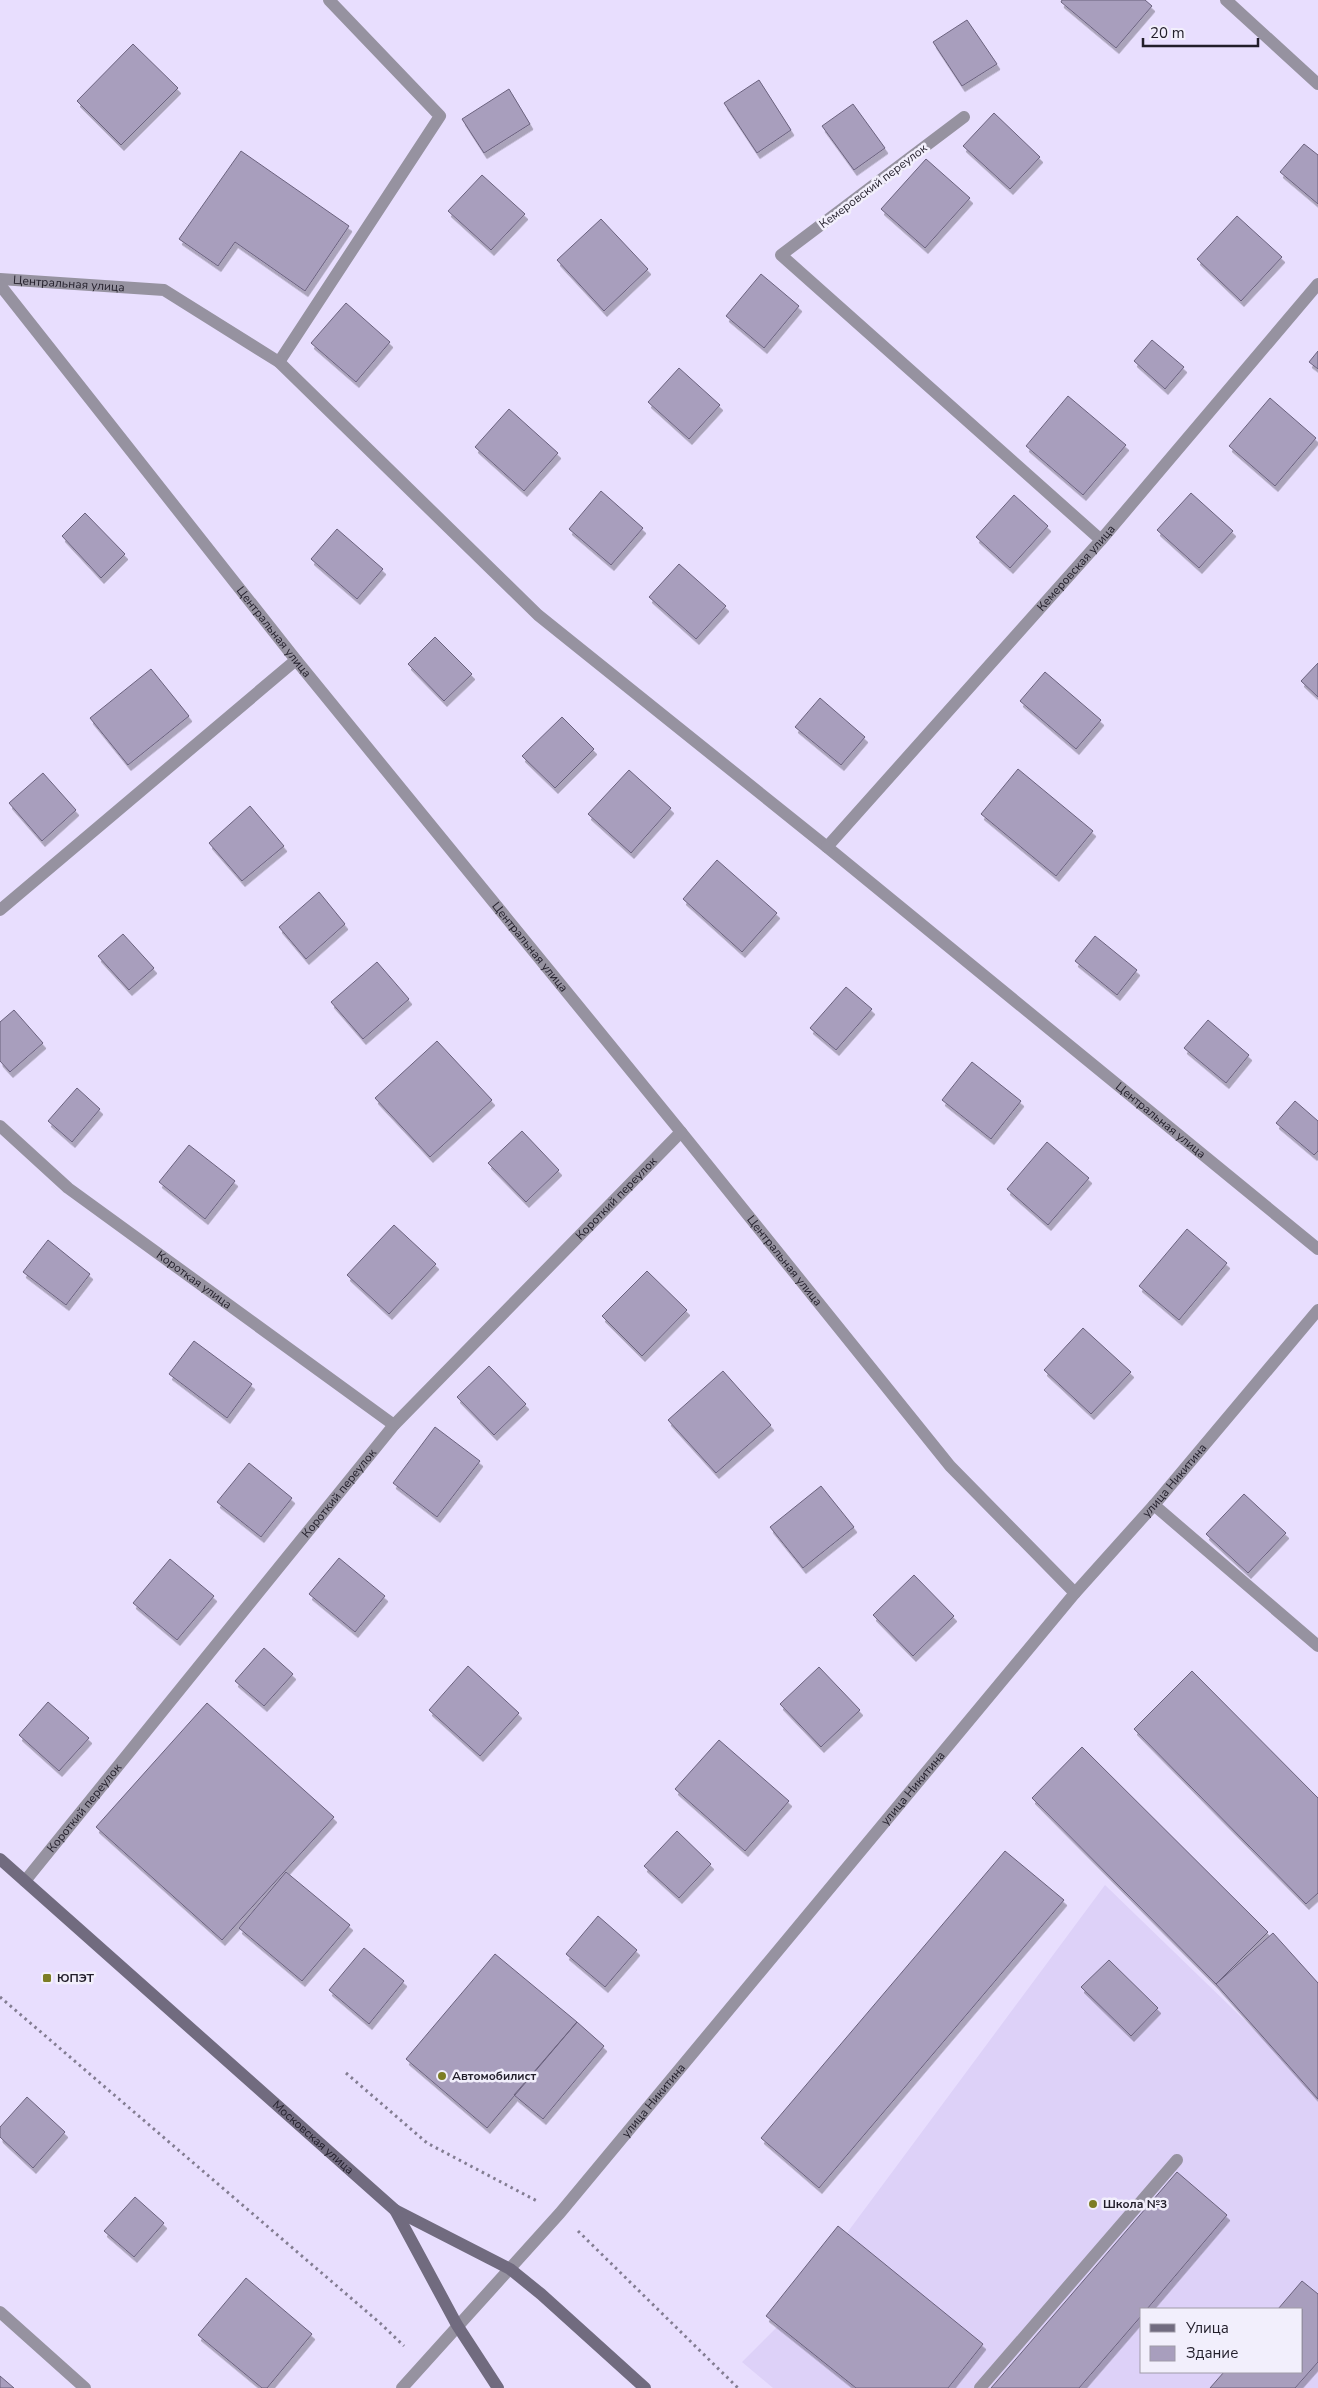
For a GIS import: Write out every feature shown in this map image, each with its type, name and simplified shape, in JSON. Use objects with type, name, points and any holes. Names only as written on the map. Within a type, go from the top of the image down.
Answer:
[{"type":"main road","name":"Московская улица","points":[[0,1859],[395,2210],[510,2270],[541,2294],[645,2388]]},
{"type":"main road","points":[[395,2210],[457,2325],[498,2388]]},
{"type":"street","points":[[279,362],[440,116],[329,0]]},
{"type":"street","points":[[1226,0],[1318,84]]},
{"type":"street","name":"Кемеровский переулок","points":[[964,117],[781,255],[1101,540]]},
{"type":"street","name":"Центральная улица","points":[[0,279],[164,290],[279,362],[538,616],[827,847],[1318,1249]]},
{"type":"street","name":"Кемеровская улица","points":[[827,847],[1101,540],[1318,284]]},
{"type":"street","name":"Центральная улица","points":[[0,285],[296,660],[681,1132],[950,1466],[1075,1593]]},
{"type":"street","points":[[0,910],[296,660]]},
{"type":"street","name":"Короткая улица","points":[[0,1126],[68,1188],[394,1424]]},
{"type":"street","name":"Короткий переулок","points":[[25,1880],[394,1424],[681,1132]]},
{"type":"street","name":"улица Никитина","points":[[423,2364],[457,2325],[510,2270],[1075,1593],[1154,1505],[1318,1310]]},
{"type":"street","points":[[1154,1505],[1318,1646]]},
{"type":"street","points":[[980,2388],[1177,2160]]},
{"type":"street","points":[[0,2312],[85,2388]]},
{"type":"street","points":[[402,2388],[423,2364]]},
{"type":"path","points":[[0,1997],[380,2323],[423,2364]]},
{"type":"shaded area","name":"Школа №3","points":[[1105,1885],[1265,2040],[1318,2099],[1318,2388],[773,2388],[742,2362],[778,2326]]},
{"type":"building","points":[[1062,0],[1145,0],[1152,6],[1116,48],[1061,2]]},
{"type":"building","points":[[967,20],[997,64],[962,86],[933,42]]},
{"type":"building","points":[[133,44],[178,88],[121,145],[77,101]]},
{"type":"building","points":[[759,80],[791,130],[757,153],[724,103]]},
{"type":"building","points":[[509,89],[530,124],[484,153],[462,119]]},
{"type":"building","points":[[853,104],[885,148],[854,170],[822,126]]},
{"type":"building","points":[[994,113],[1040,157],[1010,189],[963,146]]},
{"type":"building","points":[[1304,144],[1318,155],[1318,204],[1280,172]]},
{"type":"building","points":[[241,151],[349,226],[305,291],[235,242],[218,266],[179,239]]},
{"type":"building","points":[[926,159],[970,198],[925,248],[881,209]]},
{"type":"building","points":[[482,175],[525,214],[491,250],[448,211]]},
{"type":"building","points":[[1237,216],[1282,257],[1241,301],[1197,259]]},
{"type":"building","points":[[601,219],[648,269],[604,311],[557,260]]},
{"type":"building","points":[[761,274],[799,306],[764,348],[726,316]]},
{"type":"building","points":[[346,303],[390,342],[356,382],[311,343]]},
{"type":"building","points":[[1152,340],[1184,367],[1165,389],[1134,361]]},
{"type":"building","points":[[1318,351],[1318,369],[1309,362]]},
{"type":"building","points":[[679,368],[720,405],[689,439],[648,402]]},
{"type":"building","points":[[1068,396],[1126,445],[1083,495],[1026,446]]},
{"type":"building","points":[[1270,398],[1316,438],[1275,486],[1229,446]]},
{"type":"building","points":[[509,409],[558,453],[524,491],[475,447]]},
{"type":"building","points":[[601,491],[643,528],[611,565],[569,529]]},
{"type":"building","points":[[1191,493],[1233,531],[1199,568],[1157,530]]},
{"type":"building","points":[[1014,495],[1048,526],[1010,568],[976,537]]},
{"type":"building","points":[[85,513],[125,554],[101,578],[62,536]]},
{"type":"building","points":[[337,529],[383,569],[357,599],[311,559]]},
{"type":"building","points":[[679,564],[726,606],[696,639],[649,597]]},
{"type":"building","points":[[435,637],[472,674],[444,701],[408,664]]},
{"type":"building","points":[[1318,663],[1318,697],[1301,681]]},
{"type":"building","points":[[151,669],[189,716],[128,765],[90,718]]},
{"type":"building","points":[[1045,672],[1101,720],[1076,749],[1020,701]]},
{"type":"building","points":[[820,698],[865,737],[841,765],[795,727]]},
{"type":"building","points":[[562,717],[594,749],[555,788],[522,756]]},
{"type":"building","points":[[1018,769],[1093,831],[1056,876],[981,814]]},
{"type":"building","points":[[629,770],[671,808],[631,853],[588,814]]},
{"type":"building","points":[[43,773],[76,810],[42,841],[9,803]]},
{"type":"building","points":[[250,806],[284,846],[242,881],[209,843]]},
{"type":"building","points":[[717,860],[777,913],[742,952],[683,899]]},
{"type":"building","points":[[319,892],[345,924],[306,959],[279,927]]},
{"type":"building","points":[[123,934],[154,968],[129,990],[98,956]]},
{"type":"building","points":[[1095,936],[1137,970],[1117,995],[1075,961]]},
{"type":"building","points":[[377,962],[409,999],[363,1039],[331,1002]]},
{"type":"building","points":[[846,987],[872,1009],[836,1050],[810,1028]]},
{"type":"building","points":[[14,1010],[43,1043],[10,1072],[0,1061],[0,1022]]},
{"type":"building","points":[[1208,1020],[1249,1055],[1226,1083],[1184,1048]]},
{"type":"building","points":[[437,1041],[492,1100],[430,1157],[375,1098]]},
{"type":"building","points":[[972,1062],[1021,1101],[991,1139],[942,1100]]},
{"type":"building","points":[[77,1088],[100,1109],[72,1142],[48,1121]]},
{"type":"building","points":[[1295,1101],[1318,1121],[1318,1151],[1314,1155],[1276,1123]]},
{"type":"building","points":[[522,1131],[559,1170],[526,1202],[488,1163]]},
{"type":"building","points":[[1047,1142],[1089,1178],[1048,1225],[1007,1189]]},
{"type":"building","points":[[189,1145],[235,1181],[205,1219],[159,1182]]},
{"type":"building","points":[[394,1225],[436,1264],[389,1314],[347,1275]]},
{"type":"building","points":[[1187,1229],[1227,1263],[1179,1320],[1139,1286]]},
{"type":"building","points":[[48,1240],[90,1274],[66,1305],[23,1272]]},
{"type":"building","points":[[647,1271],[687,1310],[642,1356],[602,1316]]},
{"type":"building","points":[[1083,1328],[1131,1372],[1091,1414],[1044,1370]]},
{"type":"building","points":[[194,1341],[252,1384],[227,1418],[169,1374]]},
{"type":"building","points":[[489,1366],[526,1404],[494,1435],[457,1397]]},
{"type":"building","points":[[723,1371],[771,1425],[716,1473],[668,1420]]},
{"type":"building","points":[[435,1427],[480,1461],[437,1517],[393,1483]]},
{"type":"building","points":[[249,1463],[292,1498],[261,1537],[217,1502]]},
{"type":"building","points":[[821,1486],[854,1527],[803,1568],[770,1527]]},
{"type":"building","points":[[1244,1494],[1286,1533],[1248,1573],[1206,1534]]},
{"type":"building","points":[[339,1558],[385,1596],[355,1632],[309,1594]]},
{"type":"building","points":[[170,1559],[214,1596],[177,1640],[133,1603]]},
{"type":"building","points":[[914,1575],[954,1616],[913,1656],[873,1615]]},
{"type":"building","points":[[264,1648],[293,1674],[264,1706],[235,1681]]},
{"type":"building","points":[[468,1666],[519,1713],[480,1756],[429,1710]]},
{"type":"building","points":[[819,1667],[860,1710],[821,1747],[780,1704]]},
{"type":"building","points":[[1192,1671],[1318,1798],[1318,1893],[1306,1904],[1134,1729]]},
{"type":"building","points":[[48,1702],[89,1738],[59,1771],[19,1735]]},
{"type":"building","points":[[207,1703],[334,1817],[222,1940],[96,1827]]},
{"type":"building","points":[[719,1740],[789,1801],[745,1851],[675,1789]]},
{"type":"building","points":[[1082,1747],[1268,1932],[1216,1984],[1032,1798]]},
{"type":"building","points":[[677,1831],[711,1864],[679,1898],[644,1866]]},
{"type":"building","points":[[1005,1851],[1064,1900],[819,2188],[761,2138]]},
{"type":"building","points":[[286,1872],[350,1925],[302,1981],[239,1928]]},
{"type":"building","points":[[598,1916],[637,1950],[605,1987],[566,1954]]},
{"type":"building","points":[[1273,1933],[1318,1983],[1318,2099],[1216,1984]]},
{"type":"building","points":[[364,1948],[404,1981],[369,2024],[329,1990]]},
{"type":"building","points":[[495,1954],[577,2022],[487,2128],[406,2059]]},
{"type":"building","points":[[1109,1960],[1158,2008],[1131,2036],[1081,1987]]},
{"type":"building","points":[[577,2022],[604,2046],[543,2119],[514,2095]]},
{"type":"building","points":[[27,2097],[65,2132],[33,2168],[0,2137],[0,2127]]},
{"type":"building","points":[[1177,2172],[1227,2215],[1148,2308],[1140,2308],[1140,2317],[1079,2388],[991,2388]]},
{"type":"building","points":[[135,2197],[164,2223],[134,2257],[104,2231]]},
{"type":"building","points":[[838,2226],[983,2344],[948,2388],[856,2388],[766,2316]]},
{"type":"building","points":[[246,2278],[312,2334],[267,2388],[262,2388],[198,2335]]},
{"type":"building","points":[[1302,2281],[1318,2294],[1318,2362],[1295,2388],[1210,2388],[1223,2373],[1303,2373],[1303,2308],[1279,2308]]},
{"type":"building","points":[[0,2376],[14,2388],[0,2388]]},
{"type":"place","name":"ЮПЭТ","points":[[47,1978]]},
{"type":"place","name":"Автомобилист","points":[[442,2076]]},
{"type":"place","name":"Школа №3","points":[[1093,2204]]}]
